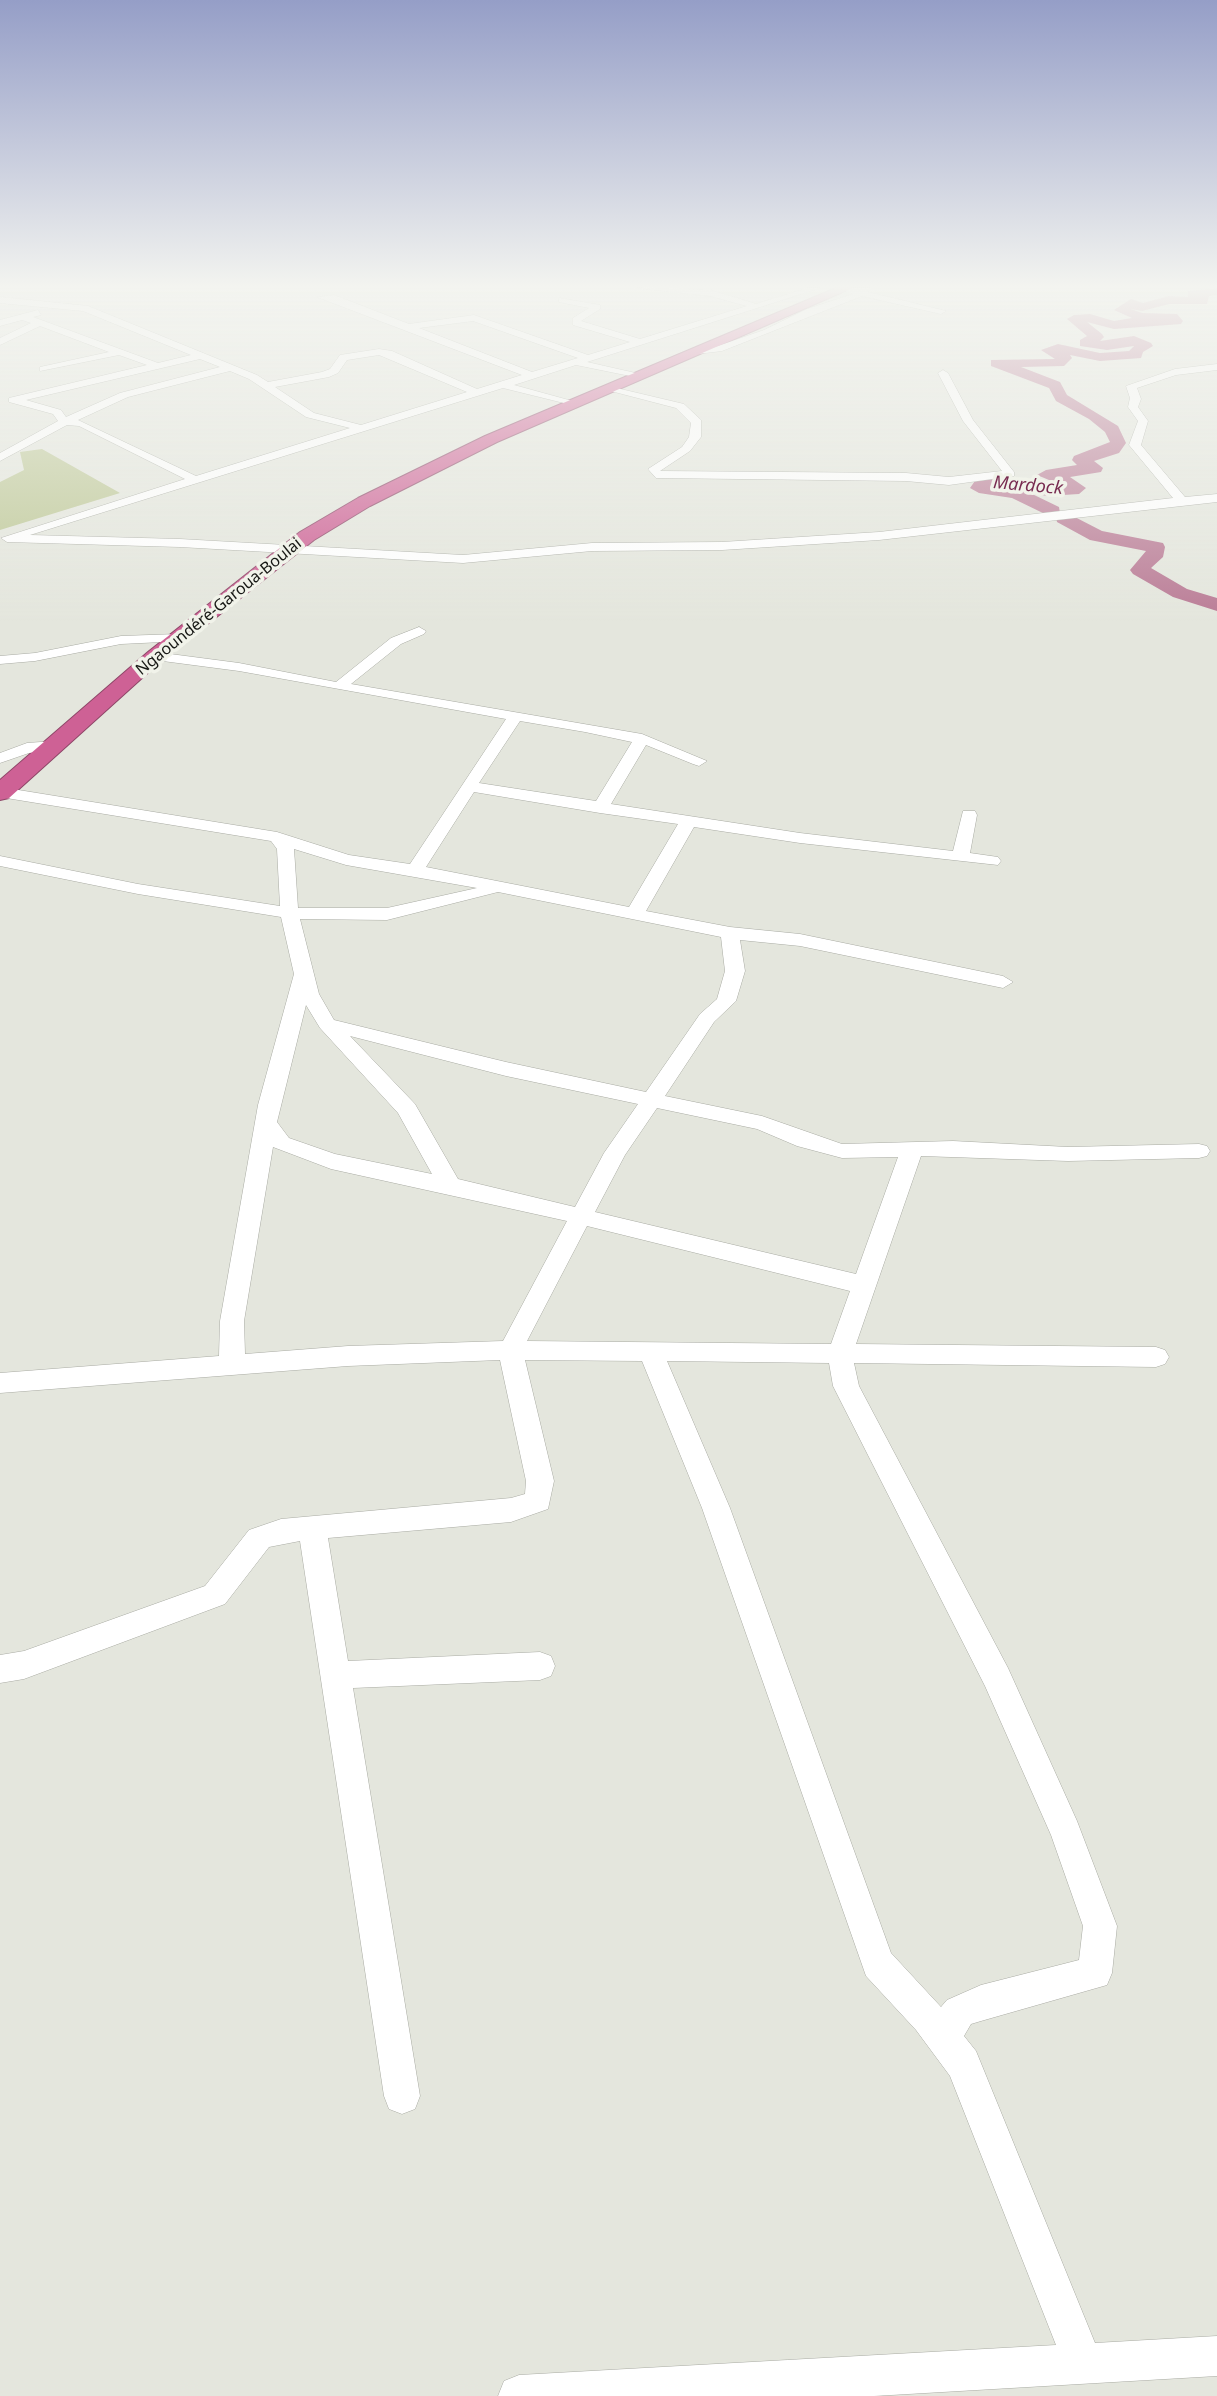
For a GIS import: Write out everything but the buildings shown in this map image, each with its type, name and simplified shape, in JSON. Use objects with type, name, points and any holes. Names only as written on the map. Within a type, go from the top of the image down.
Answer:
[{"type":"highway","name":"Ngaoundéré-Garoua-Boulai","points":[[0,792],[155,656],[289,550],[404,480],[581,400]]},
{"type":"street","points":[[7,400],[13,406],[57,412],[64,422],[81,424],[192,478]]},
{"type":"street","points":[[13,406],[31,400]]},
{"type":"street","points":[[0,458],[64,422],[116,400]]},
{"type":"street","points":[[288,400],[305,413],[357,427]]},
{"type":"street","points":[[3,539],[192,478],[451,400]]},
{"type":"street","points":[[557,400],[572,404]]},
{"type":"street","points":[[658,400],[680,405],[698,422],[695,438],[686,449],[654,469],[656,474],[906,477],[949,481],[1010,474],[968,421],[957,400]]},
{"type":"street","points":[[1135,400],[1132,402],[1143,421],[1135,445],[1182,501]]},
{"type":"street","points":[[3,539],[463,559],[592,547],[722,545],[925,531],[1217,498]]},
{"type":"street","points":[[339,687],[370,659],[397,641],[419,631]]},
{"type":"street","points":[[0,660],[121,640],[178,638]]},
{"type":"street","points":[[155,656],[239,667],[339,687],[642,739],[699,761]]},
{"type":"street","points":[[415,870],[471,788],[515,716]]},
{"type":"street","points":[[600,808],[642,739]]},
{"type":"street","points":[[0,758],[27,748],[55,746]]},
{"type":"street","points":[[471,788],[688,822],[992,861]]},
{"type":"street","points":[[0,792],[277,837],[346,860],[415,870],[730,933],[800,940],[1003,982]]},
{"type":"street","points":[[960,857],[969,815]]},
{"type":"street","points":[[634,915],[688,822]]},
{"type":"street","points":[[277,837],[286,849],[289,913],[309,994],[327,1024],[407,1108],[450,1185]]},
{"type":"street","points":[[0,861],[138,889],[289,913],[387,914],[496,888]]},
{"type":"street","points":[[252,908],[274,922],[298,943]]},
{"type":"street","points":[[0,1669],[24,1665],[215,1595],[259,1538],[281,1531],[511,1510],[538,1501],[540,1481],[510,1350],[615,1153],[708,1018],[726,1001],[735,971],[730,933]]},
{"type":"street","points":[[232,1365],[232,1321],[266,1123],[304,971]]},
{"type":"street","points":[[327,1024],[506,1069],[762,1123],[806,1142],[842,1151],[953,1148],[1068,1154],[1199,1151]]},
{"type":"street","points":[[266,1123],[281,1143],[331,1161],[450,1185],[863,1285]]},
{"type":"street","points":[[912,1149],[840,1354],[846,1386],[1002,1690],[1066,1832],[1100,1926],[1095,1973],[981,2003],[960,2012],[942,2036]]},
{"type":"street","points":[[0,1383],[348,1356],[510,1350],[1156,1357]]},
{"type":"street","points":[[650,1351],[716,1508],[878,1964],[942,2036],[963,2064],[1083,2363]]},
{"type":"street","points":[[312,1527],[402,2096]]},
{"type":"street","points":[[335,1675],[540,1667]]},
{"type":"street","points":[[519,2396],[1217,2356]]},
{"type":"green space","points":[[42,449],[120,493],[0,530],[0,482],[24,470],[20,452]]},
{"type":"waterway","name":"Mardock","points":[[1053,511],[1016,493],[979,488],[983,482],[996,480],[1047,491],[1077,488],[1069,482],[1046,475],[1095,468],[1080,460],[1113,449],[1118,443],[1112,429],[1095,416],[1064,400]]},
{"type":"waterway","name":"Mardock","points":[[1063,518],[1097,536],[1156,547],[1154,557],[1144,563],[1140,570],[1180,593],[1217,605]]}]
